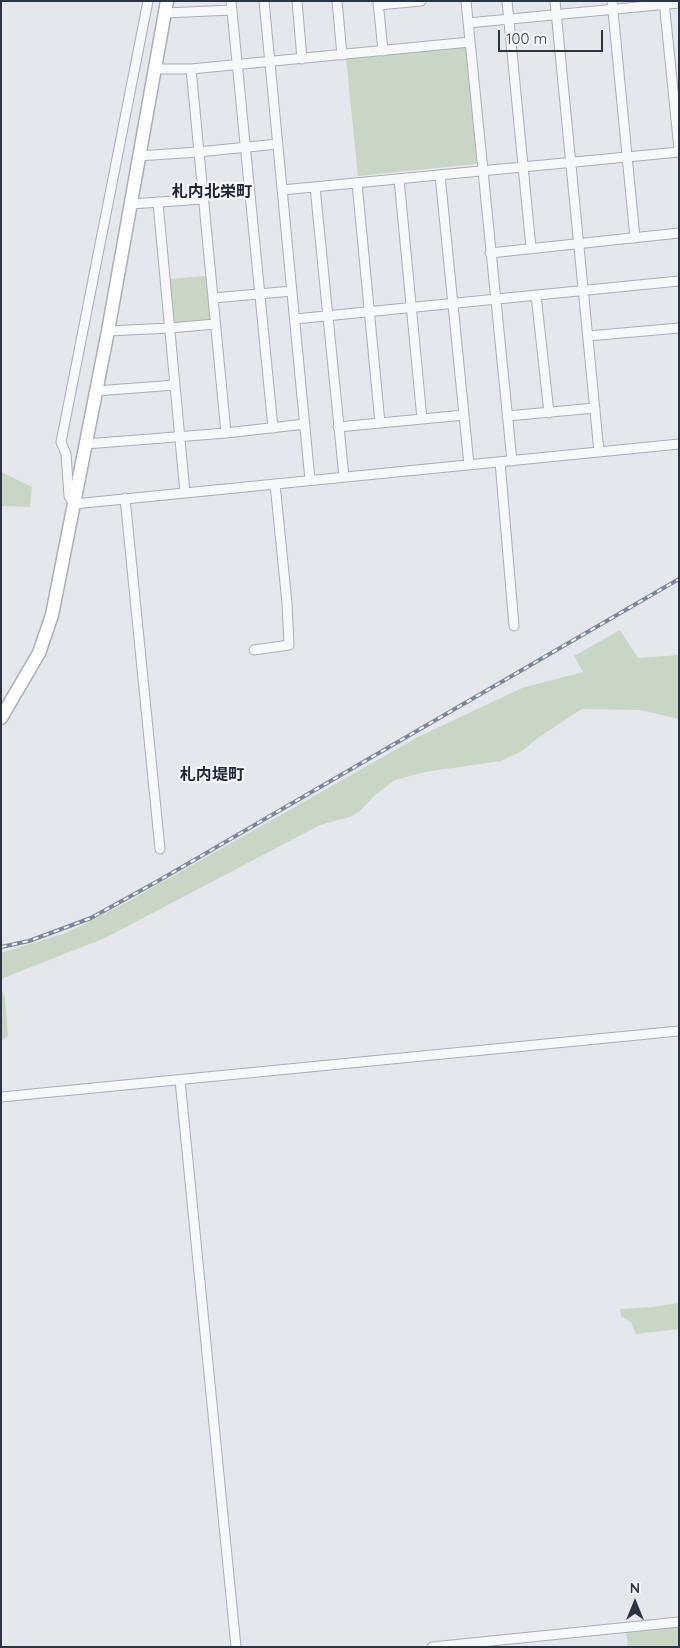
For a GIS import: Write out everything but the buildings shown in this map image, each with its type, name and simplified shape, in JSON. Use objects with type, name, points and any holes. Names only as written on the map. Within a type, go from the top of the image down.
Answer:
[{"type":"street","points":[[74,504],[69,496],[66,454],[61,442],[148,1]]},
{"type":"street","points":[[264,1],[310,480]]},
{"type":"street","points":[[297,1],[302,59]]},
{"type":"street","points":[[337,1],[342,54]]},
{"type":"street","points":[[383,51],[378,3],[421,1]]},
{"type":"street","points":[[466,1],[512,461]]},
{"type":"street","points":[[507,1],[531,248]]},
{"type":"street","points":[[556,1],[599,452]]},
{"type":"street","points":[[664,3],[679,148]]},
{"type":"street","points":[[468,22],[557,14],[613,5],[679,3]]},
{"type":"street","points":[[613,5],[635,238]]},
{"type":"street","points":[[1,718],[39,653],[52,615],[108,331],[166,7],[232,6],[273,428]]},
{"type":"street","points":[[154,69],[191,69],[470,42]]},
{"type":"street","points":[[191,69],[226,433]]},
{"type":"street","points":[[138,156],[278,144]]},
{"type":"street","points":[[282,190],[679,152]]},
{"type":"street","points":[[440,175],[469,465]]},
{"type":"street","points":[[399,179],[422,419]]},
{"type":"street","points":[[357,183],[380,423]]},
{"type":"street","points":[[315,187],[344,477]]},
{"type":"street","points":[[130,204],[203,199]]},
{"type":"street","points":[[158,203],[185,493]]},
{"type":"street","points":[[490,253],[679,233]]},
{"type":"street","points":[[295,319],[679,281]]},
{"type":"street","points":[[213,298],[292,290]]},
{"type":"street","points":[[536,295],[549,413]]},
{"type":"street","points":[[108,331],[215,324]]},
{"type":"street","points":[[588,336],[679,328]]},
{"type":"street","points":[[96,391],[175,385]]},
{"type":"street","points":[[507,416],[595,408]]},
{"type":"street","points":[[338,427],[464,414]]},
{"type":"street","points":[[86,444],[226,433],[306,424]]},
{"type":"street","points":[[74,504],[679,444]]},
{"type":"street","points":[[500,462],[514,626]]},
{"type":"street","points":[[254,650],[289,645],[287,603],[275,484]]},
{"type":"street","points":[[125,498],[160,849]]},
{"type":"street","points":[[1,1097],[679,1031]]},
{"type":"street","points":[[180,1080],[236,1647]]},
{"type":"street","points":[[432,1647],[679,1622]]},
{"type":"green space","points":[[464,47],[466,49],[477,162],[475,164],[358,176],[346,59]]},
{"type":"green space","points":[[206,276],[211,318],[209,320],[175,324],[173,321],[169,279]]},
{"type":"green space","points":[[1,472],[32,487],[30,507],[1,506]]},
{"type":"green space","points":[[620,630],[638,658],[679,655],[679,719],[640,710],[582,709],[539,737],[522,751],[501,761],[425,772],[395,780],[375,795],[360,811],[350,817],[320,825],[105,938],[1,979],[1,953],[66,933],[122,905],[418,737],[522,688],[583,672],[574,656]]},
{"type":"green space","points":[[1,987],[5,998],[8,1036],[1,1041]]},
{"type":"green space","points":[[679,1303],[679,1329],[636,1334],[631,1322],[621,1316],[620,1309]]},
{"type":"green space","points":[[679,1627],[679,1647],[628,1647],[626,1632]]},
{"type":"railway","points":[[1,947],[29,941],[91,918],[679,579]]},
{"type":"district","name":"札内北栄町","points":[[212,192]]},
{"type":"district","name":"札内堤町","points":[[212,775]]}]
